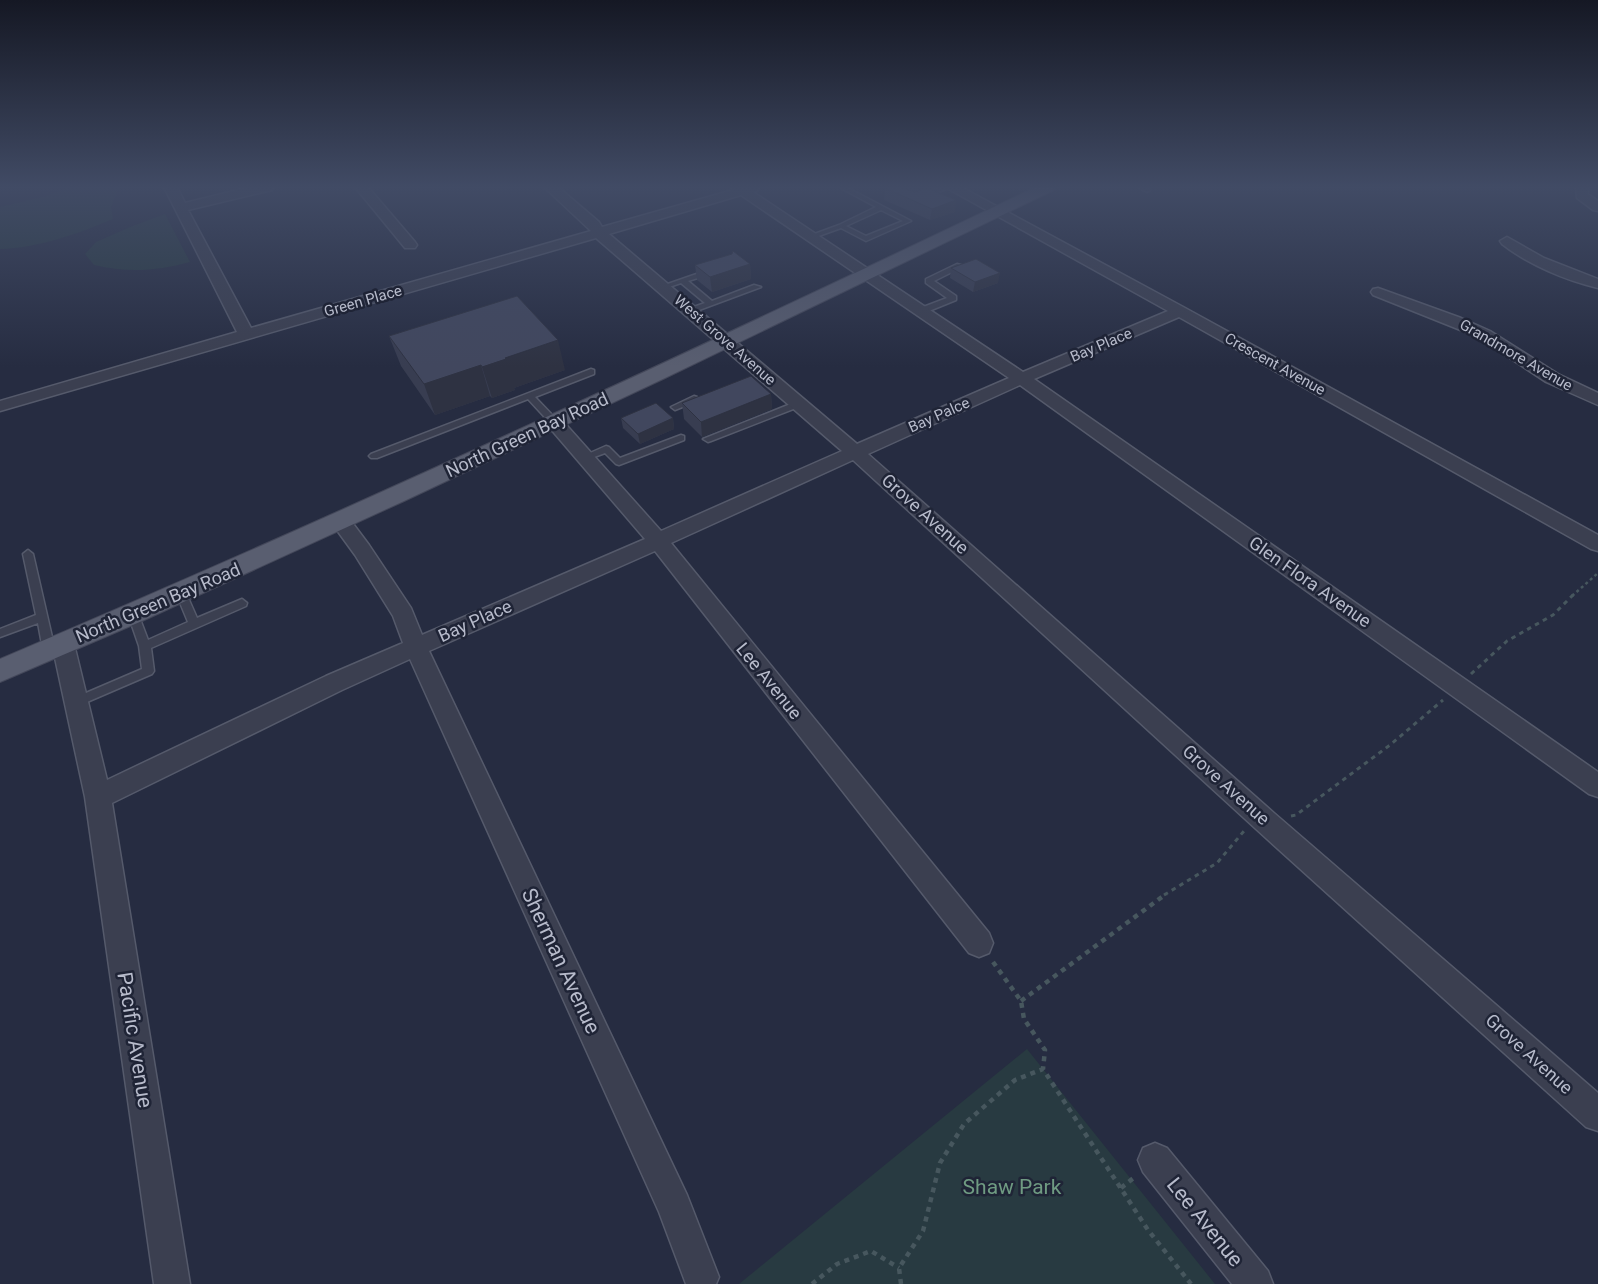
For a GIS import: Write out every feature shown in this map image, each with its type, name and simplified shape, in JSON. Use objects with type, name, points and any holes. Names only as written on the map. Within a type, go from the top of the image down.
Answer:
[{"type":"main road","name":"North Green Bay Road","points":[[0,671],[342,522],[924,247]]},
{"type":"street","points":[[200,247],[246,334]]},
{"type":"street","name":"Green Place","points":[[0,406],[550,247]]},
{"type":"street","name":"West Grove Avenue","points":[[616,247],[727,341],[760,374],[856,453]]},
{"type":"street","name":"Glen Flora Avenue","points":[[826,247],[1022,379],[1598,786]]},
{"type":"street","name":"Crescent Avenue","points":[[1060,247],[1180,311],[1598,544]]},
{"type":"street","points":[[1514,247],[1535,259],[1598,284]]},
{"type":"street","name":"Grandmore Avenue","points":[[1378,292],[1414,307],[1455,320],[1484,334],[1552,378],[1598,400]]},
{"type":"street","name":"Bay Place","points":[[1022,379],[1180,311]]},
{"type":"street","name":"Bay Palce","points":[[856,453],[1022,379]]},
{"type":"street","name":"Lee Avenue","points":[[555,423],[658,542],[979,943]]},
{"type":"street","name":"Bay Place","points":[[98,797],[334,683],[658,542],[856,453]]},
{"type":"street","name":"Grove Avenue","points":[[856,453],[1266,821],[1598,1115]]},
{"type":"street","name":"Sherman Avenue","points":[[342,522],[403,614],[416,647],[675,1206],[701,1277]]},
{"type":"street","name":"Pacific Avenue","points":[[56,647],[76,702],[98,797],[172,1284]]},
{"type":"street","name":"Lee Avenue","points":[[1155,1160],[1255,1284]]},
{"type":"lane","points":[[921,311],[953,298],[929,282],[960,266]]},
{"type":"lane","points":[[663,286],[720,268]]},
{"type":"lane","points":[[682,280],[711,304]]},
{"type":"lane","points":[[691,310],[758,287]]},
{"type":"lane","points":[[374,456],[591,372]]},
{"type":"lane","points":[[530,396],[555,423]]},
{"type":"lane","points":[[675,407],[702,396]]},
{"type":"lane","points":[[708,439],[798,404]]},
{"type":"lane","points":[[586,457],[606,449],[619,462],[681,438]]},
{"type":"lane","points":[[28,554],[42,617],[56,647]]},
{"type":"lane","points":[[181,593],[194,624]]},
{"type":"lane","points":[[145,646],[242,603]]},
{"type":"lane","points":[[76,702],[148,671],[145,646],[133,614]]},
{"type":"lane","points":[[0,633],[42,617]]},
{"type":"path","points":[[1021,1001],[1166,893],[1218,863],[1251,823],[1296,815],[1420,722],[1507,641],[1553,615],[1587,581],[1598,573]]},
{"type":"path","points":[[979,943],[1021,1001],[1024,1020],[1045,1050],[1043,1069],[1148,1230],[1191,1284]]},
{"type":"path","points":[[901,1284],[899,1268],[923,1231],[940,1162],[964,1124],[1015,1080],[1043,1069]]},
{"type":"path","points":[[812,1284],[837,1264],[871,1251],[899,1268]]},
{"type":"green space","points":[[0,247],[23,247],[15,248],[0,249]]},
{"type":"green space","points":[[91,247],[182,247],[190,262],[154,269],[131,270],[94,265],[85,254]]},
{"type":"green space","name":"Shaw Park","points":[[1027,1049],[1215,1284],[739,1284]]},
{"type":"building","points":[[733,251],[750,264],[710,277],[695,265],[732,254]]},
{"type":"building","points":[[976,259],[1000,273],[975,282],[951,268]]},
{"type":"building","points":[[517,296],[558,340],[482,367],[481,365],[424,384],[389,336]]},
{"type":"building","points":[[751,376],[771,394],[701,422],[682,403]]},
{"type":"building","points":[[656,403],[673,418],[638,434],[621,418]]}]
